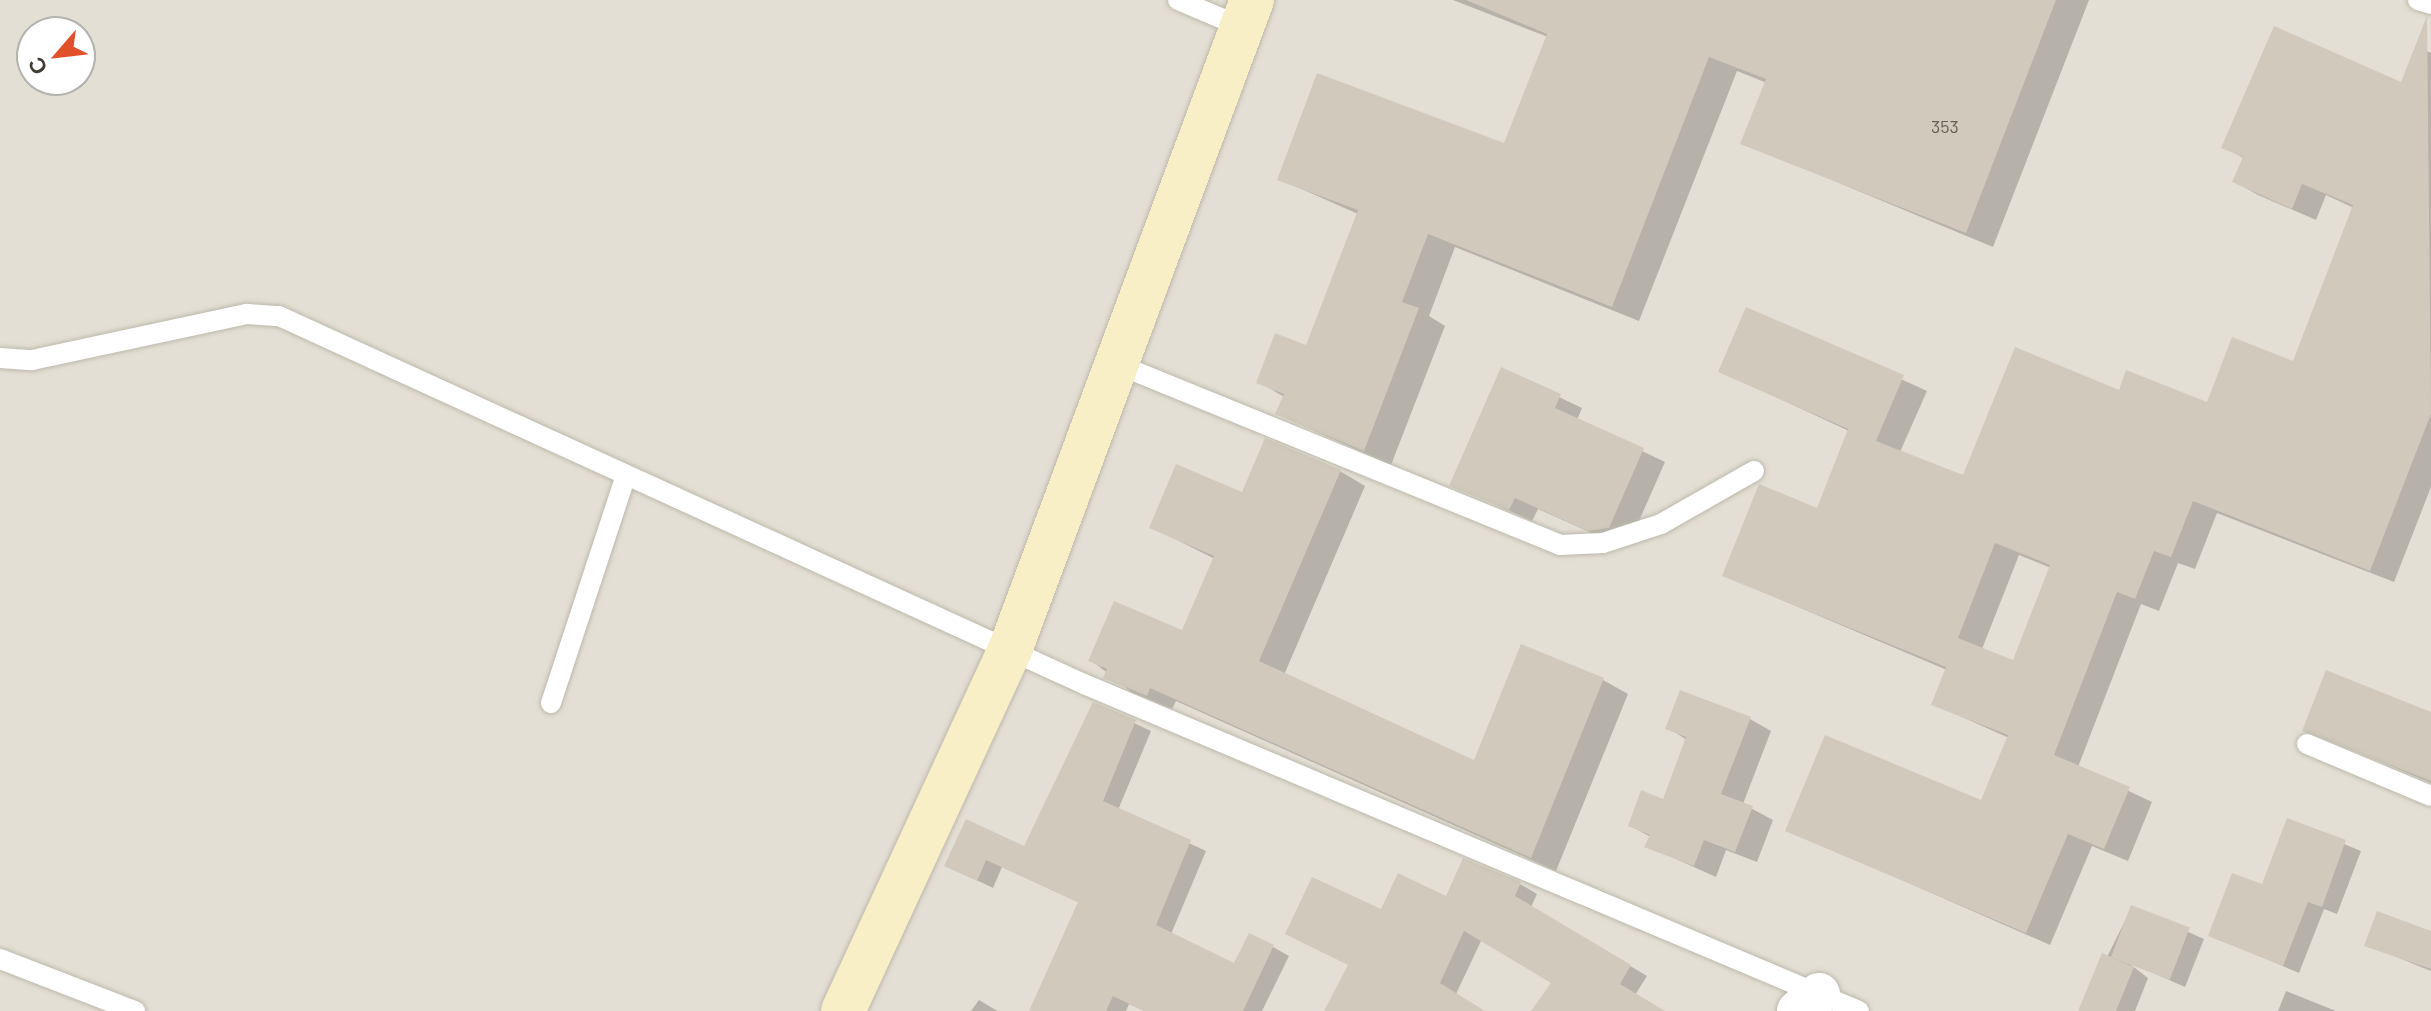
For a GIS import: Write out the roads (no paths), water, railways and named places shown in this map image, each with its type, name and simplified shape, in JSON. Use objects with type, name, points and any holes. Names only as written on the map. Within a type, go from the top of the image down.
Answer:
[{"type":"street","points":[[843,1011],[1010,650],[1112,362],[1248,14]]},
{"type":"lane","points":[[1178,0],[1248,14]]},
{"type":"lane","points":[[2418,0],[2431,4]]},
{"type":"lane","points":[[0,358],[32,360],[247,314],[279,316],[1010,650],[1809,1002],[1859,1011]]},
{"type":"lane","points":[[1112,362],[1560,545],[1603,543],[1661,524],[1754,471]]},
{"type":"lane","points":[[551,703],[626,475]]},
{"type":"lane","points":[[2307,744],[2431,796]]},
{"type":"lane","points":[[0,959],[135,1011]]}]
